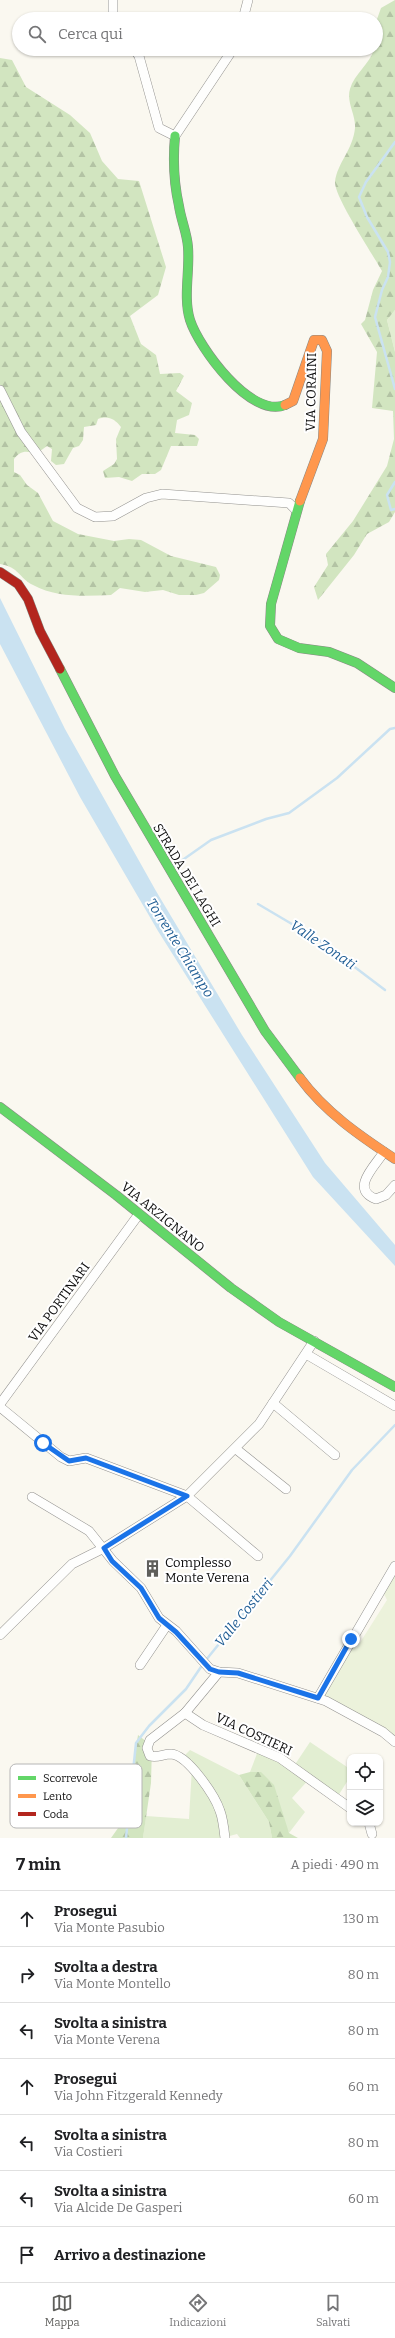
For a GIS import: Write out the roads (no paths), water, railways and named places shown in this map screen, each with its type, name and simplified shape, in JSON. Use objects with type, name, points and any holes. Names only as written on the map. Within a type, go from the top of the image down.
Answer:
[{"type":"street","points":[[113,0],[113,12]]},
{"type":"street","points":[[245,12],[248,0]]},
{"type":"street","points":[[140,56],[159,128],[175,136],[228,56]]},
{"type":"street","name":"VIA CORAINI","points":[[175,136],[172,162],[179,207],[185,225],[188,246],[190,320],[198,338],[213,360],[234,383],[252,399],[266,405],[280,407],[293,401],[314,340],[322,340],[326,351],[323,440],[296,510],[271,604],[270,626],[278,638],[299,648],[329,652],[357,663],[395,688]]},
{"type":"street","points":[[0,390],[21,432],[77,508],[95,517],[113,516],[146,498],[162,494],[289,503],[296,510]]},
{"type":"street","name":"STRADA DEI LAGHI","points":[[0,572],[11,577],[18,584],[28,600],[40,631],[126,798],[265,1030],[307,1088],[349,1128],[395,1159]]},
{"type":"street","name":"VIA ARZIGNANO","points":[[0,1107],[139,1214],[231,1288],[279,1322],[395,1387]]},
{"type":"street","points":[[384,1152],[364,1183],[364,1190],[368,1196],[376,1199],[386,1195],[395,1185]]},
{"type":"street","name":"VIA PORTINARI","points":[[0,1404],[139,1214]]},
{"type":"street","points":[[0,1635],[72,1564],[104,1548],[187,1496],[236,1449],[259,1424],[314,1341]]},
{"type":"street","points":[[306,1354],[395,1406]]},
{"type":"street","points":[[273,1403],[335,1455]]},
{"type":"street","points":[[0,1407],[61,1457],[69,1461],[86,1458],[187,1496],[258,1556]]},
{"type":"street","points":[[236,1449],[286,1489]]},
{"type":"street","points":[[32,1497],[89,1531],[104,1548],[112,1561],[141,1588],[156,1614],[215,1671],[238,1673],[318,1698],[383,1732],[395,1742]]},
{"type":"street","points":[[318,1698],[395,1566]]},
{"type":"street","points":[[140,1665],[167,1625]]},
{"type":"street","points":[[215,1671],[185,1713],[150,1740],[147,1748],[148,1753],[157,1758],[171,1754],[179,1757],[206,1785],[220,1810],[225,1838]]},
{"type":"street","name":"VIA COSTIERI","points":[[185,1713],[203,1724],[280,1758],[347,1806]]},
{"type":"street","points":[[370,1826],[372,1834]]},
{"type":"water","name":"Torrente Chiampo","points":[[0,598],[65,729],[156,891],[242,1035],[325,1163],[395,1245],[395,1266],[313,1177],[158,931],[80,797],[0,644]]},
{"type":"waterway","points":[[395,142],[366,182],[359,197],[367,217],[388,252],[390,262],[388,277],[382,290],[375,317],[395,389]]},
{"type":"waterway","points":[[395,482],[387,495],[391,510],[395,509]]},
{"type":"waterway","points":[[174,866],[211,840],[266,819],[289,813],[337,778],[390,729],[395,728]]},
{"type":"waterway","name":"Valle Zonati","points":[[258,904],[319,940],[385,990]]},
{"type":"waterway","name":"Valle Costieri","points":[[206,1660],[290,1556],[352,1470],[395,1425]]},
{"type":"waterway","name":"Valle Costieri","points":[[134,1764],[136,1743],[149,1726],[186,1689],[203,1664]]},
{"type":"waterway","name":"Valle Costieri","points":[[126,1838],[127,1828]]},
{"type":"place","name":"Complesso Monte Verena","points":[[152,1569]]}]
